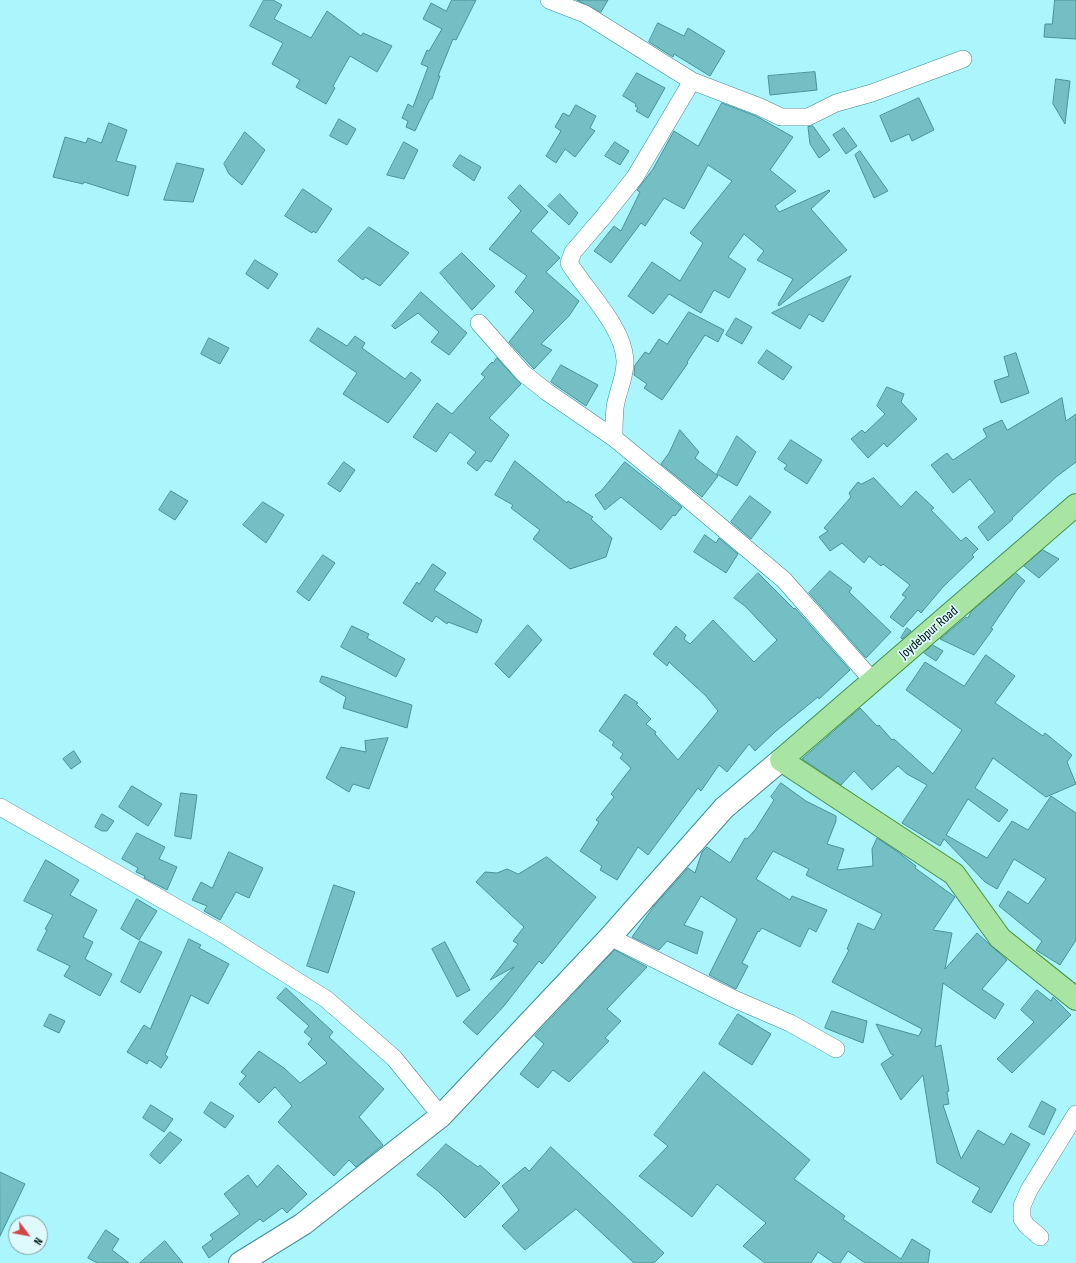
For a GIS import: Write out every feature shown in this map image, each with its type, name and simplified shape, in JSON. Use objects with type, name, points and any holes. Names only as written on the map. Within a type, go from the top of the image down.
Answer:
[{"type":"main road","name":"Joydebpur Road","points":[[781,760],[1076,505]]},
{"type":"main road","points":[[781,760],[954,874],[1000,938],[1076,999]]},
{"type":"street","points":[[549,0],[585,14],[692,81],[760,107],[781,117],[808,117],[836,103],[872,93],[963,59]]},
{"type":"street","points":[[614,438],[615,407],[622,383],[625,360],[621,342],[594,294],[578,278],[570,263],[573,252],[604,216],[634,177],[692,81]]},
{"type":"street","points":[[479,323],[523,373],[547,392],[614,438],[676,488],[784,580],[873,681]]},
{"type":"street","points":[[240,1263],[303,1224],[441,1116],[610,937],[724,808],[781,760]]},
{"type":"street","points":[[0,807],[221,933],[326,999],[394,1058],[441,1116]]},
{"type":"street","points":[[610,937],[734,999],[790,1023],[836,1049]]},
{"type":"street","points":[[1040,1237],[1027,1226],[1022,1218],[1022,1206],[1029,1190],[1076,1114]]},
{"type":"building","points":[[264,0],[273,0],[282,5],[274,19],[311,38],[327,11],[361,36],[363,33],[392,46],[377,72],[350,56],[333,86],[335,88],[326,104],[296,87],[300,80],[272,64],[283,43],[250,26]]},
{"type":"building","points":[[452,0],[476,0],[456,40],[453,39],[438,76],[440,76],[432,99],[430,99],[415,131],[406,127],[408,121],[402,118],[408,104],[413,107],[428,67],[421,64],[427,50],[429,51],[442,29],[423,19],[431,3],[446,11]]},
{"type":"building","points":[[577,0],[608,0],[601,12]]},
{"type":"building","points":[[1055,0],[1076,0],[1076,39],[1044,37],[1045,24],[1052,24]]},
{"type":"building","points":[[658,23],[684,36],[688,28],[725,51],[710,76],[674,54],[673,57],[649,42]]},
{"type":"building","points":[[815,72],[817,90],[770,95],[768,76]]},
{"type":"building","points":[[637,73],[665,88],[648,118],[636,111],[638,108],[635,106],[636,104],[623,96]]},
{"type":"building","points":[[1056,79],[1070,81],[1065,124],[1053,104]]},
{"type":"building","points":[[919,98],[934,130],[912,141],[909,134],[891,142],[880,116]]},
{"type":"building","points":[[722,103],[756,116],[793,137],[770,170],[796,191],[775,206],[779,212],[829,190],[830,191],[811,209],[847,250],[779,306],[778,304],[793,279],[757,260],[764,251],[744,234],[728,257],[746,269],[729,298],[714,290],[701,313],[669,294],[653,314],[628,296],[652,262],[680,281],[703,243],[690,233],[732,181],[708,165],[684,209],[664,198],[645,226],[641,223],[611,263],[594,251],[614,226],[621,231],[640,192],[637,190],[653,169],[674,131],[698,146]]},
{"type":"building","points":[[576,105],[596,116],[590,128],[595,131],[575,157],[565,149],[556,163],[546,156],[561,131],[555,127],[563,113],[569,116]]},
{"type":"building","points":[[339,119],[356,129],[347,145],[330,136]]},
{"type":"building","points":[[109,123],[127,130],[116,161],[136,166],[128,196],[84,182],[83,184],[53,177],[65,137],[86,143],[88,138],[101,143]]},
{"type":"building","points":[[813,126],[830,150],[819,158],[810,144],[808,127]]},
{"type":"building","points":[[844,128],[857,146],[846,154],[833,135]]},
{"type":"building","points":[[245,132],[265,150],[242,185],[229,174],[224,164]]},
{"type":"building","points":[[404,142],[418,150],[404,179],[387,175]]},
{"type":"building","points":[[615,142],[629,151],[620,165],[605,156]]},
{"type":"building","points":[[860,151],[888,191],[874,198],[855,155]]},
{"type":"building","points":[[460,155],[481,167],[474,181],[453,166]]},
{"type":"building","points":[[177,163],[204,169],[193,202],[164,200]]},
{"type":"building","points":[[520,185],[548,212],[531,231],[560,258],[546,272],[579,301],[569,316],[541,344],[552,350],[534,369],[509,342],[534,311],[515,292],[527,276],[489,249],[521,211],[508,198]]},
{"type":"building","points":[[303,189],[332,209],[316,233],[313,231],[312,233],[285,216]]},
{"type":"building","points":[[560,194],[578,213],[569,225],[548,206]]},
{"type":"building","points":[[369,227],[409,253],[380,286],[365,277],[363,280],[338,261]]},
{"type":"building","points":[[462,253],[495,286],[472,310],[440,273]]},
{"type":"building","points":[[255,260],[278,274],[268,289],[246,274]]},
{"type":"building","points":[[851,276],[823,322],[809,314],[800,329],[772,313]]},
{"type":"building","points":[[421,292],[467,333],[449,355],[431,342],[439,332],[418,313],[395,329],[392,326]]},
{"type":"building","points":[[689,312],[724,330],[718,342],[705,335],[687,362],[688,363],[662,400],[644,388],[647,384],[634,375],[635,365],[645,352],[649,354],[659,339],[667,344]]},
{"type":"building","points":[[736,318],[752,327],[742,344],[726,335]]},
{"type":"building","points":[[318,328],[347,346],[355,336],[365,343],[362,348],[405,379],[411,372],[421,380],[388,423],[343,394],[357,373],[310,341]]},
{"type":"building","points":[[209,338],[229,348],[220,364],[201,354]]},
{"type":"building","points":[[767,350],[792,367],[783,380],[758,363]]},
{"type":"building","points":[[1016,353],[1029,393],[1001,403],[994,381],[1009,376],[1004,357]]},
{"type":"building","points":[[497,358],[521,384],[489,418],[509,435],[491,462],[486,460],[477,471],[467,463],[476,452],[450,432],[436,452],[413,437],[437,403],[452,414],[485,377],[481,374]]},
{"type":"building","points":[[561,365],[598,385],[586,406],[551,382]]},
{"type":"building","points":[[887,387],[904,394],[901,402],[917,419],[887,447],[884,443],[868,458],[851,439],[862,430],[865,433],[885,414],[877,406]]},
{"type":"building","points":[[1062,398],[1066,421],[1076,414],[1076,462],[1056,477],[988,541],[978,527],[995,512],[970,479],[953,493],[931,465],[947,453],[953,460],[987,437],[983,429],[1002,420],[1007,430]]},
{"type":"building","points":[[680,430],[699,452],[695,458],[718,476],[702,497],[661,464],[669,453]]},
{"type":"building","points":[[737,436],[756,452],[737,486],[717,474]]},
{"type":"building","points":[[791,440],[822,460],[807,484],[784,469],[787,465],[778,459]]},
{"type":"building","points":[[515,461],[567,503],[568,501],[593,517],[591,519],[612,538],[606,557],[570,569],[533,539],[540,530],[511,508],[513,505],[495,495]]},
{"type":"building","points":[[344,462],[355,470],[340,492],[328,484]]},
{"type":"building","points":[[625,462],[682,507],[675,516],[673,515],[661,530],[621,497],[605,510],[595,495],[601,491]]},
{"type":"building","points":[[874,478],[901,507],[916,491],[934,508],[931,510],[961,541],[966,537],[978,549],[972,555],[974,557],[943,587],[921,613],[918,610],[903,627],[890,617],[906,597],[902,595],[910,585],[883,564],[881,566],[869,556],[864,563],[842,543],[830,551],[819,537],[828,531],[824,528],[851,497],[849,493],[858,482],[861,484]]},
{"type":"building","points":[[171,491],[188,501],[175,520],[159,510]]},
{"type":"building","points":[[750,496],[771,512],[751,539],[731,522]]},
{"type":"building","points":[[263,502],[284,515],[266,543],[243,525]]},
{"type":"building","points":[[705,535],[716,543],[719,538],[738,554],[726,573],[694,552]]},
{"type":"building","points":[[1043,550],[1059,559],[1039,578],[1024,566]]},
{"type":"building","points":[[323,555],[335,563],[309,601],[297,592]]},
{"type":"building","points":[[433,564],[446,573],[434,590],[482,620],[477,633],[448,622],[447,624],[436,616],[432,622],[403,603],[417,582],[419,584]]},
{"type":"building","points":[[830,571],[852,588],[849,592],[891,632],[866,658],[809,593]]},
{"type":"building","points":[[758,573],[794,609],[795,608],[850,670],[819,699],[818,697],[776,731],[755,751],[749,744],[727,772],[719,765],[701,791],[698,788],[648,855],[638,847],[617,880],[600,870],[602,866],[580,851],[599,822],[596,820],[614,797],[611,794],[631,768],[620,758],[623,754],[612,745],[614,742],[599,731],[625,694],[638,703],[636,704],[651,719],[646,724],[656,732],[655,734],[678,760],[718,711],[706,696],[669,662],[667,666],[653,654],[676,626],[686,635],[684,639],[690,644],[713,620],[754,662],[777,640],[745,606],[734,598]]},
{"type":"building","points":[[1016,573],[1025,581],[1017,590],[991,628],[993,629],[974,655],[940,639],[966,617],[968,618],[971,612]]},
{"type":"building","points":[[528,625],[542,640],[509,678],[495,664]]},
{"type":"building","points":[[352,626],[369,634],[367,638],[405,659],[396,677],[341,647]]},
{"type":"building","points":[[907,628],[911,631],[902,639],[901,638]]},
{"type":"building","points":[[933,645],[943,651],[936,661],[924,653]]},
{"type":"building","points":[[986,655],[1015,676],[995,703],[1043,736],[1045,733],[1072,755],[1067,762],[1076,784],[1046,797],[993,758],[975,788],[1008,810],[999,822],[968,799],[946,835],[987,858],[1012,821],[1028,830],[1051,796],[1076,813],[1076,940],[1060,965],[1036,950],[1042,941],[999,906],[1008,891],[1028,904],[1046,879],[1014,859],[997,889],[985,882],[944,839],[940,846],[902,823],[927,785],[907,774],[898,766],[872,790],[854,771],[841,785],[802,759],[860,708],[877,726],[879,725],[892,740],[894,739],[933,774],[962,730],[906,690],[925,662],[964,686]]},
{"type":"building","points":[[322,676],[412,705],[407,728],[343,708],[346,697],[320,682]]},
{"type":"building","points":[[388,738],[369,789],[353,784],[349,792],[326,778],[341,747],[366,752],[365,741]]},
{"type":"building","points":[[74,751],[81,762],[71,769],[63,759]]},
{"type":"building","points":[[781,783],[806,801],[836,816],[836,821],[827,844],[844,849],[837,870],[873,866],[872,849],[877,838],[898,852],[916,866],[915,868],[955,897],[933,930],[952,933],[945,969],[977,933],[1007,960],[982,989],[1004,1004],[995,1019],[943,983],[935,1047],[941,1045],[949,1091],[947,1092],[949,1104],[943,1105],[961,1159],[978,1130],[1004,1145],[1011,1133],[1030,1144],[991,1213],[972,1202],[980,1188],[937,1163],[923,1075],[901,1100],[881,1064],[894,1055],[891,1054],[876,1024],[919,1036],[922,1029],[832,982],[849,950],[847,949],[858,923],[874,930],[882,914],[806,875],[809,869],[773,851],[756,879],[790,900],[792,896],[827,910],[816,932],[809,928],[800,947],[762,928],[759,932],[758,931],[742,963],[748,966],[736,989],[709,975],[737,919],[701,896],[684,925],[703,932],[697,954],[667,941],[659,950],[632,937],[654,906],[688,868],[695,873],[702,852],[707,847],[730,863],[745,838],[747,839],[755,830],[774,800],[771,797]]},
{"type":"building","points":[[132,786],[162,804],[148,826],[119,807]]},
{"type":"building","points":[[181,793],[197,795],[191,839],[175,836]]},
{"type":"building","points":[[102,814],[114,821],[107,831],[102,831],[95,827]]},
{"type":"building","points":[[137,833],[165,847],[159,859],[177,867],[167,890],[144,878],[145,876],[136,872],[138,868],[122,859]]},
{"type":"building","points":[[229,852],[263,868],[249,898],[236,892],[220,920],[204,911],[207,906],[192,900],[201,882],[212,888]]},
{"type":"building","points":[[547,857],[596,897],[542,964],[539,961],[504,1006],[477,1035],[463,1022],[514,967],[490,980],[518,944],[513,941],[524,927],[476,882],[485,872],[497,873],[507,869],[518,874]]},
{"type":"building","points":[[46,860],[79,880],[70,895],[97,910],[83,937],[93,942],[85,959],[112,974],[100,996],[64,976],[70,966],[37,950],[47,930],[45,929],[53,915],[24,901]]},
{"type":"building","points":[[334,885],[355,892],[328,973],[307,966]]},
{"type":"building","points":[[137,899],[157,911],[139,940],[121,929]]},
{"type":"building","points":[[189,939],[201,945],[199,948],[229,964],[208,1004],[191,995],[165,1055],[168,1057],[161,1068],[149,1060],[147,1064],[127,1052],[144,1025],[150,1029]]},
{"type":"building","points":[[140,941],[162,952],[140,993],[121,982]]},
{"type":"building","points":[[445,942],[470,990],[457,997],[432,949]]},
{"type":"building","points":[[615,950],[647,967],[607,1009],[621,1021],[605,1038],[609,1041],[569,1082],[553,1070],[538,1088],[520,1074],[544,1044],[535,1036]]},
{"type":"building","points":[[286,988],[333,1032],[329,1037],[384,1089],[359,1117],[383,1145],[356,1167],[349,1160],[334,1176],[278,1122],[292,1106],[275,1087],[259,1103],[239,1084],[246,1076],[241,1072],[259,1051],[284,1068],[300,1083],[327,1063],[308,1044],[312,1039],[304,1032],[309,1026],[277,998]]},
{"type":"building","points":[[1037,990],[1051,1001],[1053,997],[1071,1015],[1012,1073],[997,1059],[1034,1022],[1021,1010]]},
{"type":"building","points":[[832,1011],[867,1021],[863,1043],[825,1028]]},
{"type":"building","points":[[50,1014],[65,1021],[59,1033],[44,1026]]},
{"type":"building","points":[[738,1014],[771,1034],[752,1065],[719,1044]]},
{"type":"building","points":[[704,1072],[810,1160],[794,1179],[845,1216],[843,1219],[901,1259],[912,1239],[930,1250],[928,1263],[865,1263],[848,1251],[840,1263],[834,1263],[818,1252],[811,1263],[765,1263],[743,1246],[766,1223],[717,1184],[692,1217],[639,1176],[668,1146],[654,1135]]},
{"type":"building","points":[[1042,1101],[1056,1109],[1044,1135],[1029,1127]]},
{"type":"building","points":[[211,1102],[234,1116],[225,1128],[204,1113]]},
{"type":"building","points":[[151,1105],[173,1119],[164,1132],[143,1118]]},
{"type":"building","points":[[170,1132],[182,1140],[160,1164],[150,1155]]},
{"type":"building","points":[[446,1144],[478,1167],[480,1165],[500,1183],[465,1218],[438,1191],[417,1175]]},
{"type":"building","points":[[551,1147],[664,1253],[654,1263],[634,1263],[576,1209],[525,1250],[502,1226],[519,1210],[502,1186],[525,1167],[529,1171]]},
{"type":"building","points":[[278,1165],[307,1194],[287,1213],[282,1208],[263,1222],[260,1219],[209,1258],[202,1247],[213,1239],[210,1235],[240,1214],[224,1194],[248,1175],[257,1187]]},
{"type":"building","points":[[0,1172],[25,1184],[10,1215],[8,1215],[8,1219],[0,1236]]},
{"type":"building","points":[[106,1230],[119,1239],[112,1250],[129,1263],[97,1263],[88,1258]]},
{"type":"building","points":[[165,1241],[183,1263],[140,1263]]}]
